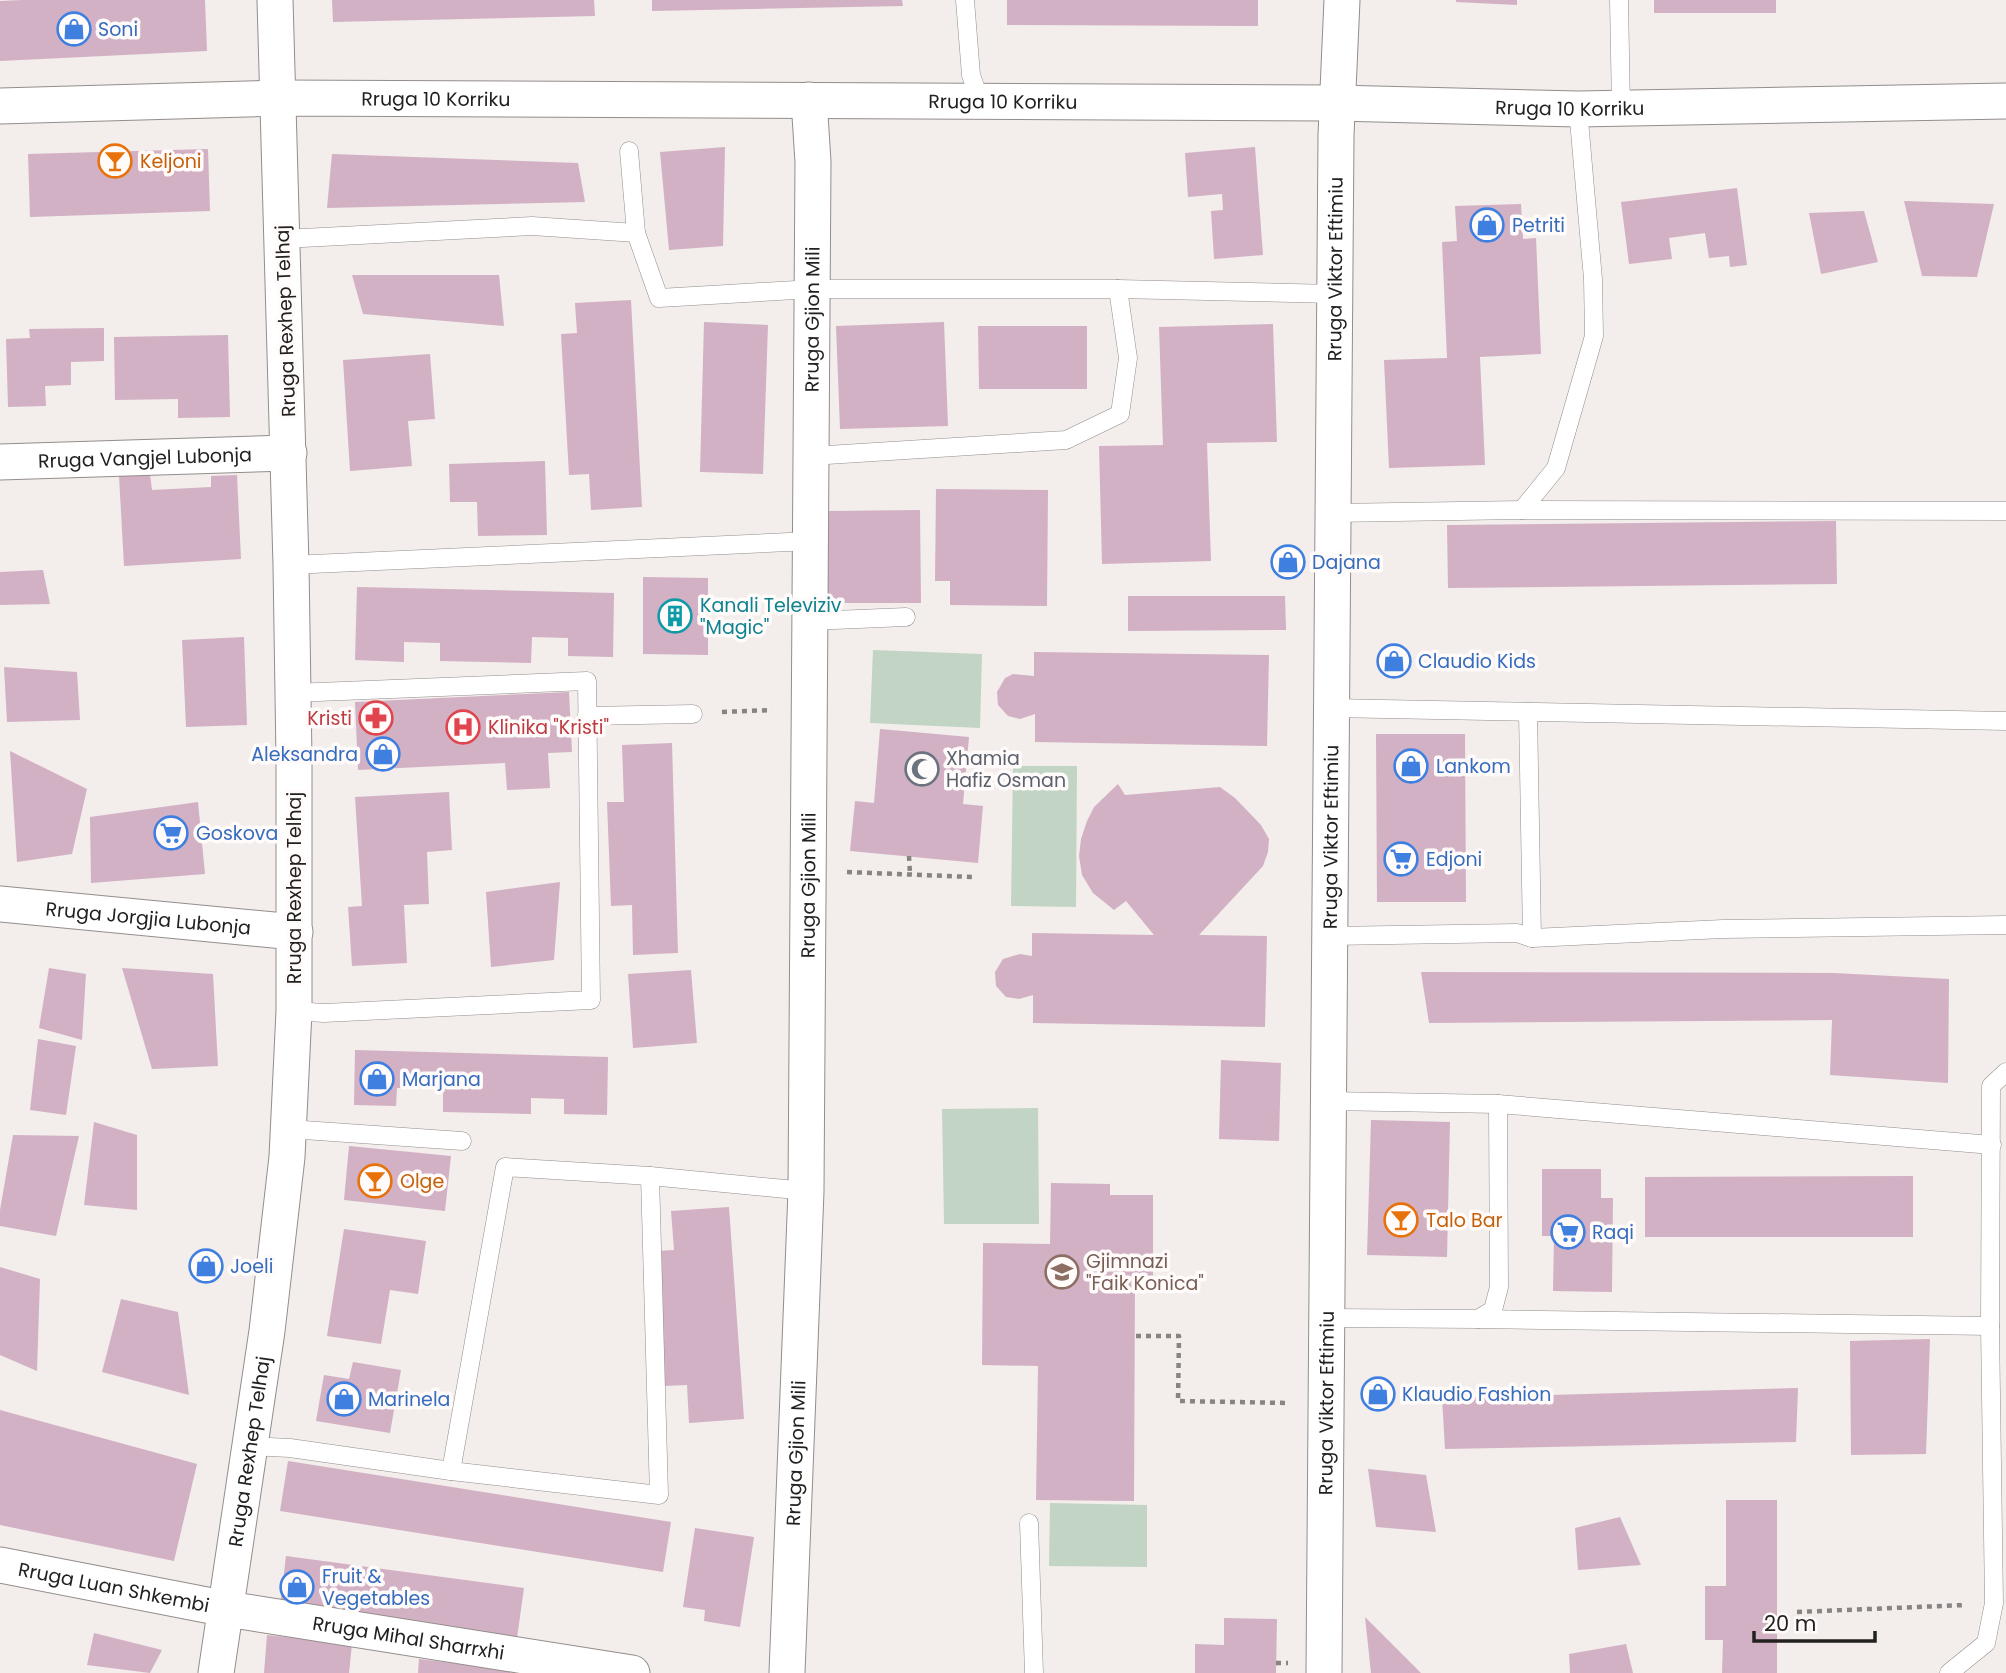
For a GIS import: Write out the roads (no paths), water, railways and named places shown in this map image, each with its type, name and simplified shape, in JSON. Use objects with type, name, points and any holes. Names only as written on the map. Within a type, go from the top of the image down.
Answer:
[{"type":"street","name":"Rruga Rexhep Telhaj","points":[[216,1673],[267,1331],[289,1129],[294,1010],[289,453],[275,0]]},
{"type":"street","name":"Rruga Viktor Eftimiu","points":[[1324,1673],[1336,103],[1342,0]]},
{"type":"street","name":"Rruga 10 Korriku","points":[[0,106],[278,97],[1336,103],[1578,109],[2006,101]]},
{"type":"street","name":"Rruga Gjion Mili","points":[[788,1673],[806,1191],[813,289],[813,162],[809,100]]},
{"type":"street","name":"Rruga Vangjel Lubonja","points":[[0,462],[289,453]]},
{"type":"street","name":"Rruga Jorgjia Lubonja","points":[[0,904],[295,932]]},
{"type":"street","name":"Rruga Luan Shkembi","points":[[0,1565],[227,1609]]},
{"type":"street","name":"Rruga Mihal Sharrxhi","points":[[227,1609],[632,1673]]},
{"type":"lane","points":[[965,0],[971,75],[980,101]]},
{"type":"lane","points":[[1619,0],[1622,108]]},
{"type":"lane","points":[[1522,510],[1556,468],[1594,336],[1593,279],[1578,109]]},
{"type":"lane","points":[[629,151],[636,233],[659,298],[813,289],[1118,289],[1335,294]]},
{"type":"lane","points":[[283,239],[532,226],[636,233]]},
{"type":"lane","points":[[811,456],[1066,440],[1120,415],[1128,358],[1118,289]]},
{"type":"lane","points":[[1333,513],[1522,510],[2006,511]]},
{"type":"lane","points":[[291,565],[811,541]]},
{"type":"lane","points":[[810,621],[906,617]]},
{"type":"lane","points":[[293,693],[587,681],[591,1000],[324,1013],[294,1010]]},
{"type":"lane","points":[[1331,708],[2006,722]]},
{"type":"lane","points":[[1528,712],[1532,938]]},
{"type":"lane","points":[[587,716],[693,714]]},
{"type":"lane","points":[[1330,936],[1517,933],[1532,938],[1723,929],[2006,925]]},
{"type":"lane","points":[[1949,1673],[1986,1643],[1994,1603],[1990,1326],[1991,1086],[2006,1072]]},
{"type":"lane","points":[[1328,1101],[1497,1104],[1992,1145]]},
{"type":"lane","points":[[1478,1319],[1493,1310],[1499,1287],[1497,1104]]},
{"type":"lane","points":[[289,1129],[462,1141]]},
{"type":"lane","points":[[451,1471],[505,1167],[650,1176],[806,1191]]},
{"type":"lane","points":[[251,1446],[290,1448],[451,1471],[659,1495],[650,1176]]},
{"type":"lane","points":[[1327,1318],[1990,1326]]},
{"type":"lane","points":[[1029,1523],[1034,1673]]},
{"type":"place","name":"Soni","points":[[74,29]]},
{"type":"place","name":"Keljoni","points":[[115,161]]},
{"type":"place","name":"Petriti","points":[[1487,225]]},
{"type":"place","name":"Dajana","points":[[1288,562]]},
{"type":"place","name":"Kanali Televiziv \"Magic\"","points":[[675,616]]},
{"type":"place","name":"Claudio Kids","points":[[1394,661]]},
{"type":"place","name":"Kristi","points":[[376,718]]},
{"type":"place","name":"Klinika \"Kristi\"","points":[[463,727]]},
{"type":"place","name":"Aleksandra","points":[[383,754]]},
{"type":"place","name":"Lankom","points":[[1411,766]]},
{"type":"place","name":"Xhamia Hafiz Osman","points":[[922,769]]},
{"type":"place","name":"Goskova","points":[[171,833]]},
{"type":"place","name":"Edjoni","points":[[1401,859]]},
{"type":"place","name":"Marjana","points":[[377,1079]]},
{"type":"place","name":"Olge","points":[[375,1181]]},
{"type":"place","name":"Talo Bar","points":[[1401,1220]]},
{"type":"place","name":"Raqi","points":[[1568,1232]]},
{"type":"place","name":"Joeli","points":[[206,1266]]},
{"type":"place","name":"Gjimnazi \"Faik Konica\"","points":[[1062,1272]]},
{"type":"place","name":"Klaudio Fashion","points":[[1378,1394]]},
{"type":"place","name":"Marinela","points":[[344,1399]]},
{"type":"place","name":"Fruit & Vegetables","points":[[297,1587]]}]
